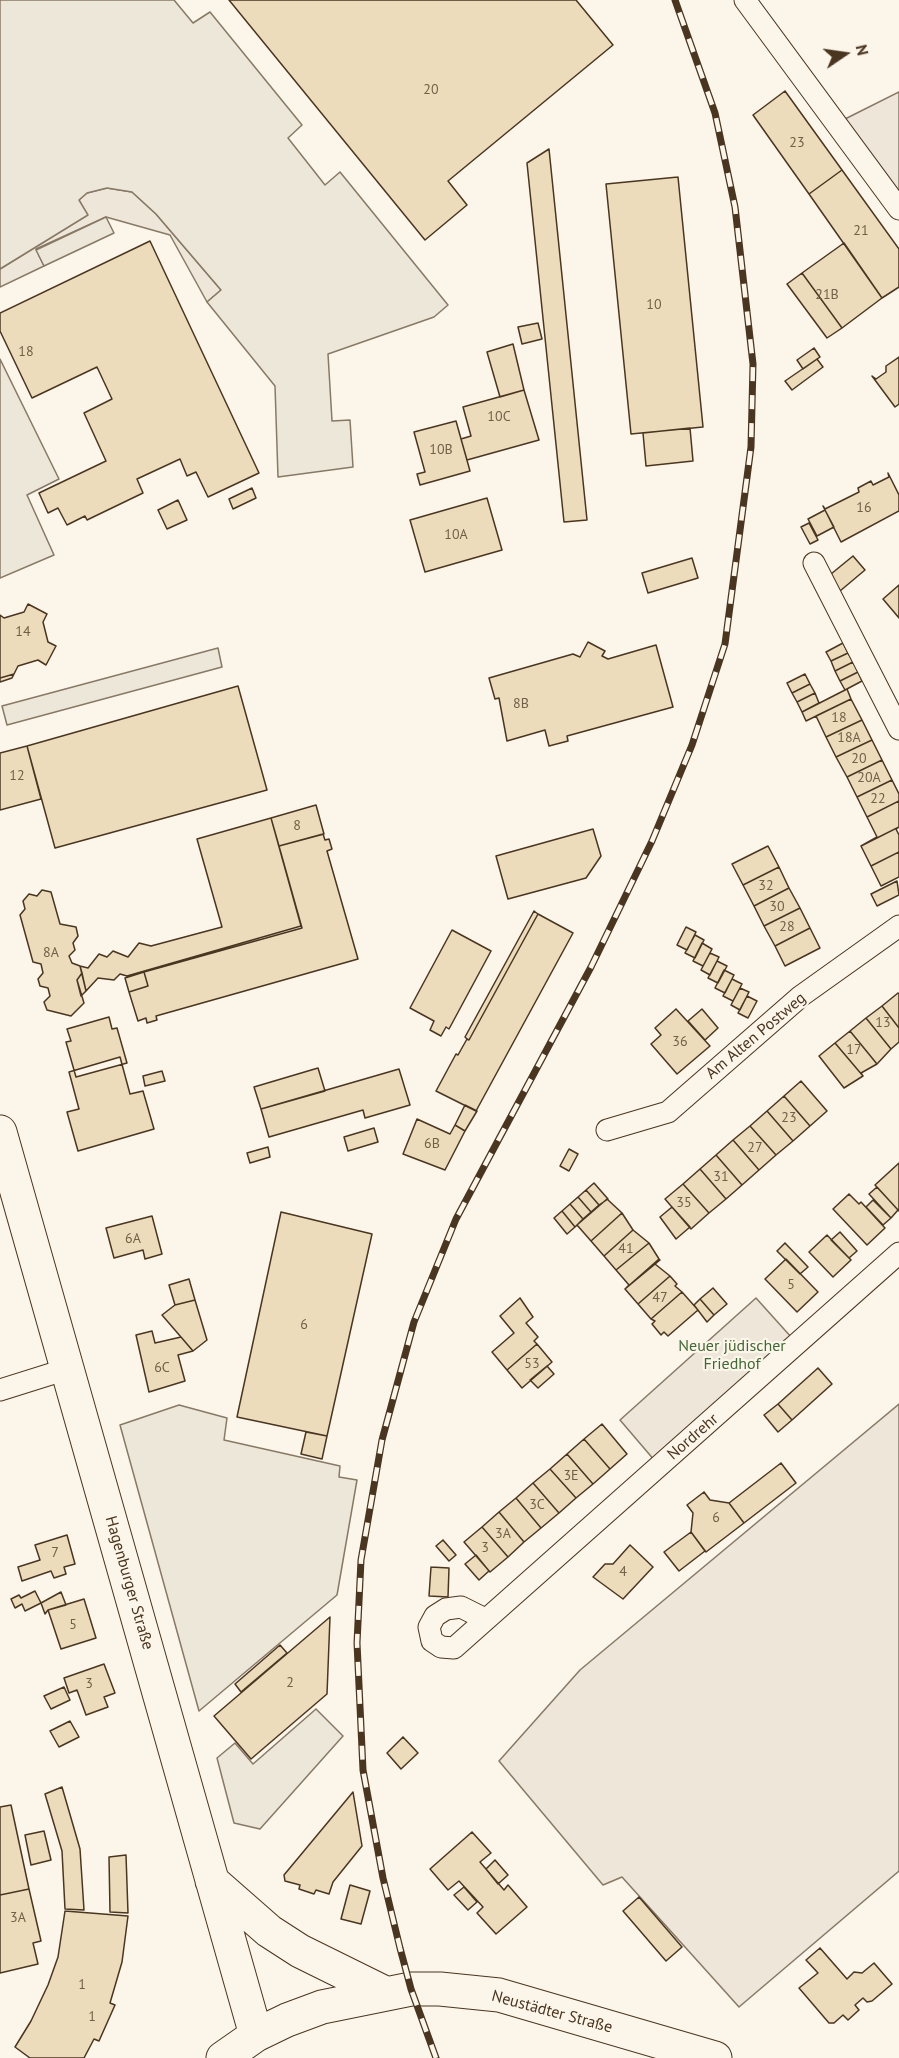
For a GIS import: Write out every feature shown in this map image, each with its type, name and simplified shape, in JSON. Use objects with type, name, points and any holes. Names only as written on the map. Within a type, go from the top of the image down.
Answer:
[{"type":"main road","name":"Hagenburger Straße","points":[[0,1132],[256,2036]]},
{"type":"main road","points":[[212,1880],[261,1924],[300,1951],[386,1993]]},
{"type":"main road","name":"Neustädter Straße","points":[[223,2058],[256,2036],[287,2020],[322,2007],[386,1993],[440,1989],[499,1995],[715,2058]]},
{"type":"street","points":[[745,0],[899,209]]},
{"type":"street","points":[[814,563],[899,729]]},
{"type":"street","name":"Am Alten Postweg","points":[[607,1130],[668,1112],[801,996],[899,926]]},
{"type":"street","name":"Nordrehr","points":[[485,1619],[899,1254]]},
{"type":"street","points":[[0,1390],[67,1369]]},
{"type":"green space","points":[[899,92],[899,198],[845,119]]},
{"type":"green space","points":[[107,188],[132,192],[156,214],[221,290],[207,302],[170,235],[106,217],[36,249],[44,266],[0,287],[0,269],[87,215],[79,200],[87,193]]},
{"type":"green space","name":"Neuer jüdischer Friedhof","points":[[756,1298],[792,1338],[655,1461],[620,1420]]},
{"type":"green space","points":[[899,1404],[899,1871],[739,2007],[622,1877],[603,1885],[499,1761],[580,1670]]},
{"type":"shaded area","points":[[0,0],[174,0],[193,23],[210,12],[302,125],[288,138],[325,185],[340,172],[448,305],[434,317],[328,354],[332,421],[350,420],[353,467],[278,477],[275,386],[207,302],[221,290],[156,214],[132,192],[107,188],[87,193],[79,200],[88,215],[0,269]]},
{"type":"shaded area","points":[[106,217],[114,233],[44,266],[36,250]]},
{"type":"shaded area","points":[[0,359],[59,479],[27,495],[54,555],[0,578]]},
{"type":"shaded area","points":[[218,648],[222,667],[7,725],[2,706]]},
{"type":"shaded area","points":[[179,1405],[227,1418],[224,1440],[340,1466],[339,1477],[357,1480],[337,1595],[199,1711],[120,1425]]},
{"type":"shaded area","points":[[316,1709],[343,1736],[260,1829],[234,1823],[217,1758],[235,1743],[253,1764]]},
{"type":"building","points":[[229,0],[576,0],[613,45],[448,181],[467,205],[425,240]]},
{"type":"building","points":[[785,91],[842,170],[809,194],[753,115]]},
{"type":"building","points":[[549,149],[587,520],[564,522],[527,163]]},
{"type":"building","points":[[842,170],[899,249],[899,287],[882,298],[809,194]]},
{"type":"building","points":[[678,177],[703,427],[631,434],[606,184]]},
{"type":"building","points":[[150,241],[259,473],[208,497],[196,472],[187,476],[180,459],[137,479],[143,493],[87,520],[85,516],[67,525],[58,508],[48,513],[39,493],[106,461],[84,413],[112,399],[97,367],[32,398],[0,331],[0,313]]},
{"type":"building","points":[[844,243],[882,298],[842,328],[802,273]]},
{"type":"building","points":[[802,273],[842,328],[827,338],[787,284]]},
{"type":"building","points":[[538,323],[542,339],[522,344],[518,327]]},
{"type":"building","points":[[513,344],[524,390],[500,397],[487,352]]},
{"type":"building","points":[[814,348],[820,357],[803,369],[797,360]]},
{"type":"building","points":[[899,357],[899,404],[895,407],[872,376],[876,379],[886,372],[886,366]]},
{"type":"building","points":[[817,359],[823,367],[792,390],[785,381]]},
{"type":"building","points":[[524,390],[539,440],[467,460],[461,439],[471,436],[463,407]]},
{"type":"building","points":[[456,421],[470,471],[420,485],[417,474],[425,472],[414,432]]},
{"type":"building","points":[[690,428],[693,461],[646,466],[643,433]]},
{"type":"building","points":[[888,473],[899,495],[899,511],[841,542],[823,506],[825,509],[859,492],[858,488],[871,481],[873,485],[889,477]]},
{"type":"building","points":[[252,488],[256,498],[233,509],[229,499]]},
{"type":"building","points":[[487,498],[502,550],[425,572],[410,520]]},
{"type":"building","points":[[178,500],[187,520],[167,529],[158,510]]},
{"type":"building","points":[[825,510],[834,527],[817,536],[808,519]]},
{"type":"building","points":[[809,523],[818,540],[810,544],[801,527]]},
{"type":"building","points":[[853,556],[865,570],[840,591],[831,574]]},
{"type":"building","points":[[692,558],[698,578],[648,593],[642,573]]},
{"type":"building","points":[[899,585],[899,618],[883,599]]},
{"type":"building","points":[[28,604],[47,614],[43,622],[48,642],[56,646],[46,665],[38,660],[18,666],[14,674],[0,678],[0,615],[4,618],[24,612]]},
{"type":"building","points":[[588,642],[605,651],[602,656],[608,659],[656,645],[673,707],[567,736],[568,741],[549,746],[545,730],[507,741],[499,698],[495,699],[489,678],[573,654],[580,657]]},
{"type":"building","points":[[843,643],[848,653],[831,661],[826,652]]},
{"type":"building","points":[[848,653],[853,662],[835,671],[831,661]]},
{"type":"building","points":[[853,662],[858,672],[840,681],[835,671]]},
{"type":"building","points":[[858,672],[862,681],[845,690],[840,681]]},
{"type":"building","points":[[14,674],[12,678],[0,682],[0,678]]},
{"type":"building","points":[[805,674],[810,684],[792,693],[787,683]]},
{"type":"building","points":[[810,684],[815,693],[797,702],[792,693]]},
{"type":"building","points":[[238,686],[267,790],[55,848],[27,746]]},
{"type":"building","points":[[847,689],[851,699],[806,721],[802,712]]},
{"type":"building","points":[[815,693],[819,703],[802,712],[797,702]]},
{"type":"building","points":[[851,699],[862,720],[826,737],[816,716]]},
{"type":"building","points":[[862,720],[872,740],[836,757],[826,737]]},
{"type":"building","points":[[872,740],[882,760],[847,777],[836,757]]},
{"type":"building","points":[[27,746],[41,799],[0,810],[0,753]]},
{"type":"building","points":[[882,760],[892,780],[857,797],[847,777]]},
{"type":"building","points":[[892,780],[899,794],[899,801],[867,817],[857,797]]},
{"type":"building","points":[[899,801],[899,827],[861,846],[877,837],[867,817]]},
{"type":"building","points":[[316,805],[324,834],[279,846],[271,818]]},
{"type":"building","points":[[271,818],[301,926],[127,976],[120,974],[114,980],[98,978],[86,991],[80,966],[88,968],[99,954],[107,957],[113,951],[128,957],[139,943],[151,946],[222,927],[197,839]]},
{"type":"building","points":[[899,827],[896,829],[899,835],[899,852],[871,866],[861,846]]},
{"type":"building","points":[[593,829],[601,856],[586,878],[508,899],[496,856]]},
{"type":"building","points":[[323,834],[325,840],[329,839],[332,849],[327,851],[358,959],[156,1016],[157,1020],[147,1023],[146,1018],[138,1021],[129,992],[148,986],[144,972],[302,928],[279,846]]},
{"type":"building","points":[[768,846],[779,867],[743,885],[732,864]]},
{"type":"building","points":[[899,852],[899,877],[881,886],[871,866]]},
{"type":"building","points":[[779,867],[789,888],[754,906],[743,885]]},
{"type":"building","points":[[897,881],[899,895],[877,906],[871,894]]},
{"type":"building","points":[[789,888],[800,908],[764,926],[754,906]]},
{"type":"building","points":[[42,890],[51,892],[60,924],[76,927],[78,936],[73,943],[75,950],[69,956],[72,963],[80,966],[82,973],[77,980],[84,1003],[71,1016],[47,1010],[44,1002],[50,996],[48,988],[40,986],[38,979],[43,973],[41,964],[33,962],[20,915],[25,909],[23,901],[29,894],[37,896]]},
{"type":"building","points":[[800,908],[810,928],[775,946],[764,926]]},
{"type":"building","points":[[534,911],[538,914],[469,1040],[467,1039],[465,1037]]},
{"type":"building","points":[[538,914],[573,933],[476,1111],[436,1091],[456,1054],[458,1055],[467,1039],[469,1040]]},
{"type":"building","points":[[686,927],[696,932],[687,950],[677,945]]},
{"type":"building","points":[[810,928],[820,948],[785,966],[775,946]]},
{"type":"building","points":[[452,930],[491,951],[449,1029],[446,1027],[441,1036],[430,1030],[434,1021],[410,1008]]},
{"type":"building","points":[[695,935],[704,940],[695,958],[685,953]]},
{"type":"building","points":[[702,943],[712,949],[703,966],[693,961]]},
{"type":"building","points":[[710,953],[719,957],[710,975],[701,970]]},
{"type":"building","points":[[717,961],[727,966],[718,983],[708,978]]},
{"type":"building","points":[[724,970],[734,975],[725,993],[715,988]]},
{"type":"building","points":[[144,972],[148,986],[129,992],[125,978]]},
{"type":"building","points":[[82,973],[86,991],[81,996],[77,980]]},
{"type":"building","points":[[732,979],[742,984],[733,1001],[723,996]]},
{"type":"building","points":[[740,988],[749,992],[740,1010],[731,1005]]},
{"type":"building","points":[[899,994],[899,1028],[882,1006]]},
{"type":"building","points":[[747,996],[757,1001],[748,1018],[738,1013]]},
{"type":"building","points":[[882,1006],[899,1028],[899,1042],[891,1049],[866,1018]]},
{"type":"building","points":[[676,1009],[710,1046],[677,1074],[651,1044],[661,1035],[655,1028]]},
{"type":"building","points":[[702,1009],[718,1028],[705,1040],[688,1021]]},
{"type":"building","points":[[109,1017],[112,1029],[117,1028],[127,1063],[76,1077],[66,1042],[71,1041],[67,1029]]},
{"type":"building","points":[[866,1018],[891,1049],[877,1064],[850,1031]]},
{"type":"building","points":[[850,1031],[877,1064],[861,1073],[863,1076],[835,1043]]},
{"type":"building","points":[[835,1043],[863,1076],[844,1088],[819,1056]]},
{"type":"building","points":[[120,1057],[130,1094],[143,1091],[154,1129],[78,1151],[67,1112],[79,1109],[69,1072]]},
{"type":"building","points":[[318,1068],[325,1091],[261,1109],[254,1087]]},
{"type":"building","points":[[399,1069],[410,1105],[365,1118],[363,1110],[269,1137],[261,1109]]},
{"type":"building","points":[[162,1071],[165,1081],[145,1086],[143,1076]]},
{"type":"building","points":[[801,1081],[827,1111],[810,1126],[784,1096]]},
{"type":"building","points":[[784,1096],[810,1126],[793,1141],[767,1111]]},
{"type":"building","points":[[465,1105],[477,1111],[465,1131],[455,1125]]},
{"type":"building","points":[[767,1111],[793,1141],[776,1155],[750,1126]]},
{"type":"building","points":[[417,1119],[450,1134],[455,1125],[465,1131],[445,1170],[403,1154]]},
{"type":"building","points":[[750,1126],[776,1155],[759,1170],[733,1140]]},
{"type":"building","points":[[374,1128],[378,1142],[348,1151],[344,1137]]},
{"type":"building","points":[[733,1140],[759,1170],[742,1185],[716,1155]]},
{"type":"building","points":[[268,1147],[270,1157],[250,1163],[247,1153]]},
{"type":"building","points":[[569,1149],[578,1154],[569,1171],[560,1166]]},
{"type":"building","points":[[716,1155],[742,1185],[726,1199],[700,1169]]},
{"type":"building","points":[[899,1163],[899,1211],[875,1185]]},
{"type":"building","points":[[700,1169],[726,1199],[709,1213],[683,1184]]},
{"type":"building","points":[[594,1183],[608,1199],[599,1205],[586,1190]]},
{"type":"building","points":[[683,1184],[709,1213],[691,1229],[665,1199]]},
{"type":"building","points":[[877,1187],[898,1210],[891,1218],[869,1194]]},
{"type":"building","points":[[586,1190],[599,1205],[591,1212],[578,1197]]},
{"type":"building","points":[[849,1194],[859,1204],[861,1202],[885,1228],[867,1245],[833,1209]]},
{"type":"building","points":[[578,1197],[591,1212],[583,1219],[570,1204]]},
{"type":"building","points":[[607,1199],[622,1213],[591,1241],[577,1225]]},
{"type":"building","points":[[873,1200],[891,1218],[883,1225],[866,1207]]},
{"type":"building","points":[[570,1204],[583,1219],[575,1227],[562,1211]]},
{"type":"building","points":[[672,1207],[690,1227],[676,1239],[660,1217]]},
{"type":"building","points":[[562,1211],[575,1227],[567,1234],[554,1218]]},
{"type":"building","points":[[281,1212],[372,1234],[327,1436],[237,1417]]},
{"type":"building","points":[[622,1213],[633,1230],[604,1256],[591,1241]]},
{"type":"building","points":[[152,1216],[162,1254],[145,1259],[143,1250],[114,1258],[106,1228]]},
{"type":"building","points":[[633,1230],[649,1243],[616,1270],[604,1256]]},
{"type":"building","points":[[840,1232],[857,1251],[849,1258],[831,1240]]},
{"type":"building","points":[[827,1235],[851,1260],[833,1277],[809,1252]]},
{"type":"building","points":[[649,1243],[659,1259],[625,1289],[629,1285],[616,1270]]},
{"type":"building","points":[[785,1243],[808,1267],[800,1274],[777,1251]]},
{"type":"building","points":[[786,1259],[818,1292],[797,1312],[765,1279]]},
{"type":"building","points":[[655,1264],[670,1276],[638,1304],[625,1289]]},
{"type":"building","points":[[670,1276],[677,1284],[675,1286],[682,1292],[651,1319],[638,1304]]},
{"type":"building","points":[[189,1279],[195,1300],[175,1305],[169,1285]]},
{"type":"building","points":[[713,1288],[727,1304],[714,1315],[700,1299]]},
{"type":"building","points":[[682,1292],[698,1310],[668,1336],[664,1332],[661,1335],[652,1324],[655,1321],[651,1319]]},
{"type":"building","points":[[520,1298],[533,1317],[526,1323],[538,1337],[534,1341],[537,1344],[507,1370],[492,1352],[514,1333],[500,1316]]},
{"type":"building","points":[[700,1299],[714,1315],[707,1322],[694,1305]]},
{"type":"building","points":[[195,1300],[207,1340],[193,1351],[162,1315],[175,1305]]},
{"type":"building","points":[[152,1331],[155,1343],[181,1337],[193,1351],[178,1355],[185,1381],[149,1392],[136,1335]]},
{"type":"building","points":[[537,1344],[552,1362],[522,1388],[507,1370]]},
{"type":"building","points":[[547,1366],[554,1374],[538,1388],[530,1380]]},
{"type":"building","points":[[818,1368],[832,1384],[792,1420],[778,1404]]},
{"type":"building","points":[[778,1404],[792,1420],[778,1432],[764,1415]]},
{"type":"building","points":[[602,1424],[627,1454],[610,1469],[584,1439]]},
{"type":"building","points":[[306,1432],[327,1436],[322,1459],[301,1454]]},
{"type":"building","points":[[584,1439],[610,1469],[593,1484],[567,1454]]},
{"type":"building","points":[[567,1454],[593,1484],[576,1498],[550,1469]]},
{"type":"building","points":[[781,1463],[796,1483],[744,1523],[729,1503]]},
{"type":"building","points":[[550,1469],[576,1498],[559,1513],[533,1483]]},
{"type":"building","points":[[533,1483],[559,1513],[541,1528],[516,1498]]},
{"type":"building","points":[[704,1492],[710,1500],[729,1503],[744,1523],[706,1552],[691,1532],[693,1513],[687,1505]]},
{"type":"building","points":[[516,1498],[541,1528],[524,1542],[499,1512]]},
{"type":"building","points":[[499,1512],[524,1542],[508,1557],[482,1527]]},
{"type":"building","points":[[482,1527],[508,1557],[490,1572],[464,1542]]},
{"type":"building","points":[[691,1532],[705,1551],[679,1571],[664,1552]]},
{"type":"building","points":[[67,1535],[75,1564],[64,1567],[66,1574],[54,1578],[51,1571],[22,1581],[18,1567],[40,1560],[35,1545]]},
{"type":"building","points":[[443,1540],[456,1555],[449,1561],[436,1546]]},
{"type":"building","points":[[630,1545],[653,1567],[623,1599],[593,1577],[605,1564],[613,1564]]},
{"type":"building","points":[[476,1555],[489,1571],[479,1580],[465,1564]]},
{"type":"building","points":[[431,1567],[449,1568],[448,1597],[429,1596]]},
{"type":"building","points":[[35,1591],[41,1603],[25,1611],[22,1604],[15,1608],[11,1599],[19,1595],[21,1598]]},
{"type":"building","points":[[61,1592],[66,1605],[48,1610],[45,1614],[41,1603]]},
{"type":"building","points":[[84,1599],[96,1638],[61,1649],[48,1610]]},
{"type":"building","points":[[330,1617],[327,1694],[251,1759],[214,1716]]},
{"type":"building","points":[[280,1645],[287,1653],[241,1692],[235,1684]]},
{"type":"building","points":[[104,1664],[115,1693],[104,1697],[108,1707],[86,1715],[77,1690],[69,1693],[64,1678]]},
{"type":"building","points":[[64,1687],[70,1700],[51,1709],[44,1696]]},
{"type":"building","points":[[70,1721],[79,1737],[59,1747],[50,1731]]},
{"type":"building","points":[[403,1737],[418,1753],[401,1769],[387,1753]]},
{"type":"building","points":[[62,1787],[80,1849],[84,1910],[65,1909],[62,1851],[45,1794]]},
{"type":"building","points":[[353,1792],[362,1846],[333,1882],[329,1894],[316,1890],[314,1894],[299,1889],[300,1885],[285,1881],[284,1875]]},
{"type":"building","points":[[11,1805],[29,1889],[0,1895],[0,1807]]},
{"type":"building","points":[[44,1831],[51,1860],[31,1865],[25,1835]]},
{"type":"building","points":[[472,1832],[491,1853],[480,1862],[504,1890],[508,1885],[527,1907],[496,1934],[477,1913],[483,1907],[459,1881],[448,1890],[430,1869]]},
{"type":"building","points":[[126,1855],[128,1913],[110,1912],[109,1857]]},
{"type":"building","points":[[495,1860],[508,1875],[498,1884],[486,1869]]},
{"type":"building","points":[[350,1885],[370,1891],[361,1924],[341,1919]]},
{"type":"building","points":[[464,1887],[477,1902],[468,1910],[454,1895]]},
{"type":"building","points":[[29,1889],[41,1941],[33,1943],[38,1964],[0,1973],[0,1895]]},
{"type":"building","points":[[639,1897],[682,1947],[666,1961],[623,1911]]},
{"type":"building","points":[[65,1911],[128,1916],[122,1962],[110,2003],[115,2005],[99,2041],[94,2039],[84,2058],[30,2058],[15,2047],[31,2021],[48,1985],[58,1957]]},
{"type":"building","points":[[820,1948],[847,1979],[854,1972],[862,1973],[874,1963],[892,1984],[872,2001],[867,2002],[863,1998],[855,2005],[859,2010],[848,2020],[843,2015],[834,2023],[829,2023],[799,1988],[818,1973],[806,1960]]},
{"type":"railway","points":[[436,2058],[411,1989],[400,1948],[383,1878],[363,1770],[357,1643],[361,1560],[382,1440],[414,1322],[456,1219],[591,967],[652,841],[692,745],[725,644],[751,447],[753,364],[735,207],[715,113],[675,0]]}]
